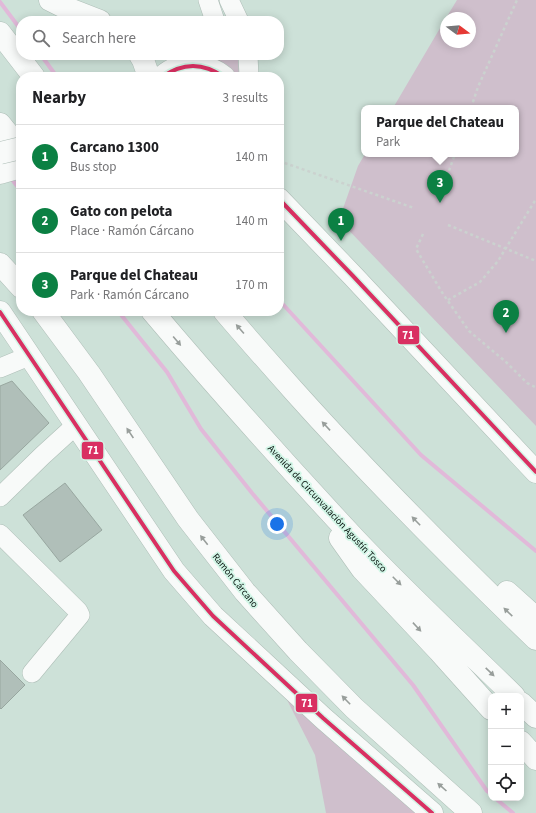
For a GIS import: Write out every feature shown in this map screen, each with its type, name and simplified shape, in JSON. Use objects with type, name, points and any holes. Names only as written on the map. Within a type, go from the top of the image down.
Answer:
[{"type":"main road","points":[[50,0],[87,16]]},
{"type":"main road","points":[[0,33],[16,54]]},
{"type":"main road","points":[[21,60],[30,72]]},
{"type":"main road","points":[[143,60],[147,72]]},
{"type":"main road","points":[[168,72],[177,67],[195,62],[218,72]]},
{"type":"main road","points":[[0,124],[16,143]]},
{"type":"main road","points":[[0,153],[16,150]]},
{"type":"main road","points":[[0,172],[16,168]]},
{"type":"main road","points":[[284,204],[536,472]]},
{"type":"main road","points":[[0,264],[16,282]]},
{"type":"main road","points":[[0,312],[174,571],[213,616],[322,718],[432,813]]},
{"type":"main road","name":"Ramón Cárcano","points":[[47,316],[89,373],[188,519],[245,592],[298,651],[354,708],[471,813]]},
{"type":"main road","name":"Avenida de Circunvalación Agustín Tosco","points":[[156,316],[288,466],[356,539],[511,693]]},
{"type":"main road","points":[[228,316],[303,401],[432,537],[536,639]]},
{"type":"main road","points":[[288,466],[362,569],[488,706]]},
{"type":"main road","points":[[432,537],[510,594],[536,618]]},
{"type":"main road","points":[[524,706],[536,717]]},
{"type":"main road","points":[[524,745],[536,759]]},
{"type":"street","points":[[208,0],[213,16]]},
{"type":"street","points":[[228,0],[236,16]]},
{"type":"street","points":[[248,60],[249,72]]},
{"type":"street","points":[[0,368],[29,356]]},
{"type":"street","points":[[0,497],[76,425]]},
{"type":"street","points":[[0,534],[78,611],[80,615],[32,673]]},
{"type":"path","points":[[472,105],[478,87],[517,0]]},
{"type":"path","points":[[440,199],[454,157]]},
{"type":"path","points":[[284,163],[414,208]]},
{"type":"path","points":[[448,300],[480,282],[506,249],[536,199]]},
{"type":"path","points":[[448,225],[536,261]]},
{"type":"path","points":[[423,234],[416,249],[469,331],[506,362],[527,383],[534,387]]},
{"type":"shaded area","points":[[457,0],[536,0],[536,426],[339,220],[358,166],[363,157],[519,157],[519,105],[395,105],[440,28],[440,48],[476,48],[476,12],[450,12]]},
{"type":"shaded area","points":[[217,60],[238,60],[239,72],[233,72],[227,65]]},
{"type":"shaded area","points":[[282,690],[426,813],[326,813],[315,755]]},
{"type":"building","points":[[12,381],[49,423],[0,470],[0,386]]},
{"type":"building","points":[[65,483],[102,530],[60,562],[23,515]]},
{"type":"building","points":[[0,660],[25,685],[1,709],[0,708]]},
{"type":"waterway","points":[[0,2],[16,23]]},
{"type":"waterway","points":[[45,60],[53,72]]},
{"type":"waterway","points":[[10,177],[16,185]]},
{"type":"waterway","points":[[284,305],[421,455],[536,551]]},
{"type":"waterway","points":[[122,316],[167,372],[201,429],[252,493],[413,685],[488,792]]},
{"type":"waterway","points":[[499,801],[513,813]]},
{"type":"transit line","name":"71","points":[[170,72],[185,66],[201,66],[216,72]]},
{"type":"transit line","name":"71","points":[[284,204],[536,472]]},
{"type":"transit line","name":"71","points":[[0,312],[174,571],[213,616],[323,718],[432,813]]},
{"type":"place","name":"Parque del Chateau","points":[[440,203]]},
{"type":"place","name":"Carcano 1300","points":[[341,241]]},
{"type":"place","name":"Gato con pelota","points":[[506,333]]}]
